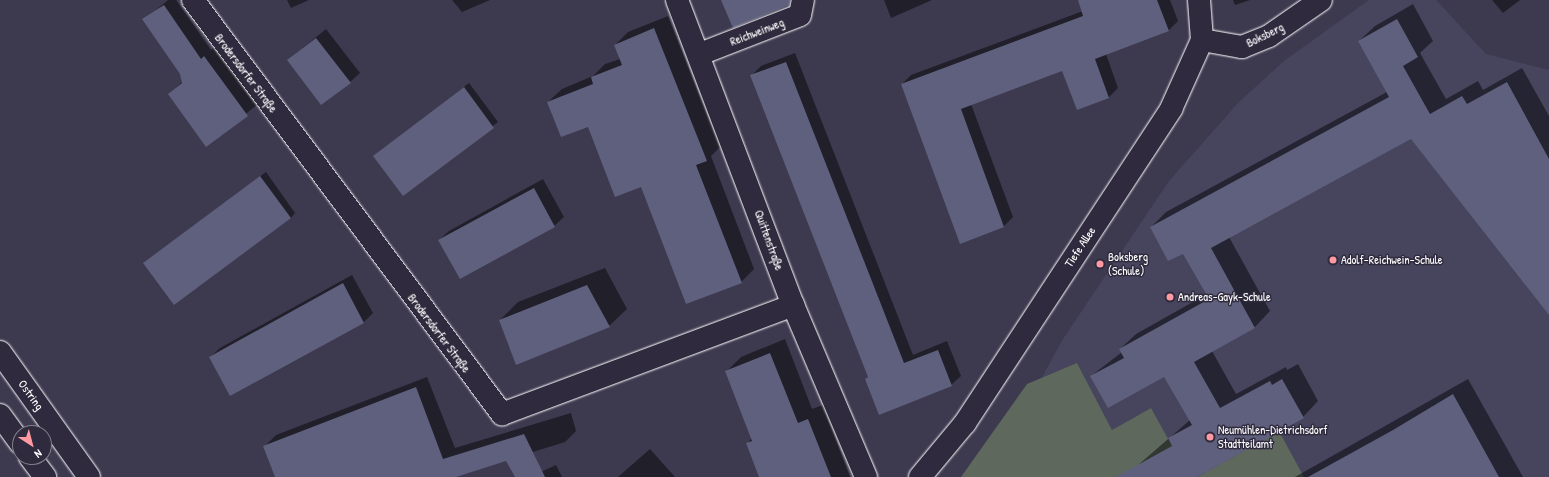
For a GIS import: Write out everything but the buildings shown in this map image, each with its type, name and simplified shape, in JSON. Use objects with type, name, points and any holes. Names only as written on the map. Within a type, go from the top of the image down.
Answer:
[{"type":"street","name":"Brodersdorfer Straße","points":[[194,0],[502,414],[794,305]]},
{"type":"street","name":"Quittenstraße","points":[[677,0],[700,54],[794,305],[866,477]]},
{"type":"street","name":"Reichweinweg","points":[[700,54],[800,15],[803,0]]},
{"type":"street","name":"Tiefe Allee","points":[[920,477],[965,423],[1171,109],[1202,40],[1199,0]]},
{"type":"street","name":"Boksberg","points":[[1202,40],[1242,47],[1269,36],[1321,0]]},
{"type":"street","name":"Ostring","points":[[0,352],[89,477]]},
{"type":"street","points":[[0,415],[12,432]]},
{"type":"street","points":[[36,465],[45,477]]},
{"type":"shaded area","name":"Adolf-Reichwein-Schule","points":[[1369,0],[1436,0],[1486,54],[1549,70],[1549,477],[1304,477],[1279,431],[1141,477],[1151,408],[1112,430],[1077,363],[1040,381],[1063,339],[1169,181],[1239,102],[1284,61]]},
{"type":"shaded area","points":[[1077,363],[1112,430],[1151,408],[1172,446],[1141,477],[961,477],[1027,384]]},
{"type":"shaded area","points":[[1279,431],[1304,477],[1197,477]]},
{"type":"place","name":"Adolf-Reichwein-Schule","points":[[1333,260]]},
{"type":"place","name":"Boksberg (Schule)","points":[[1100,264]]},
{"type":"place","name":"Andreas-Gayk-Schule","points":[[1170,297]]},
{"type":"place","name":"Neumühlen-Dietrichsdorf Stadtteilamt","points":[[1210,437]]}]
